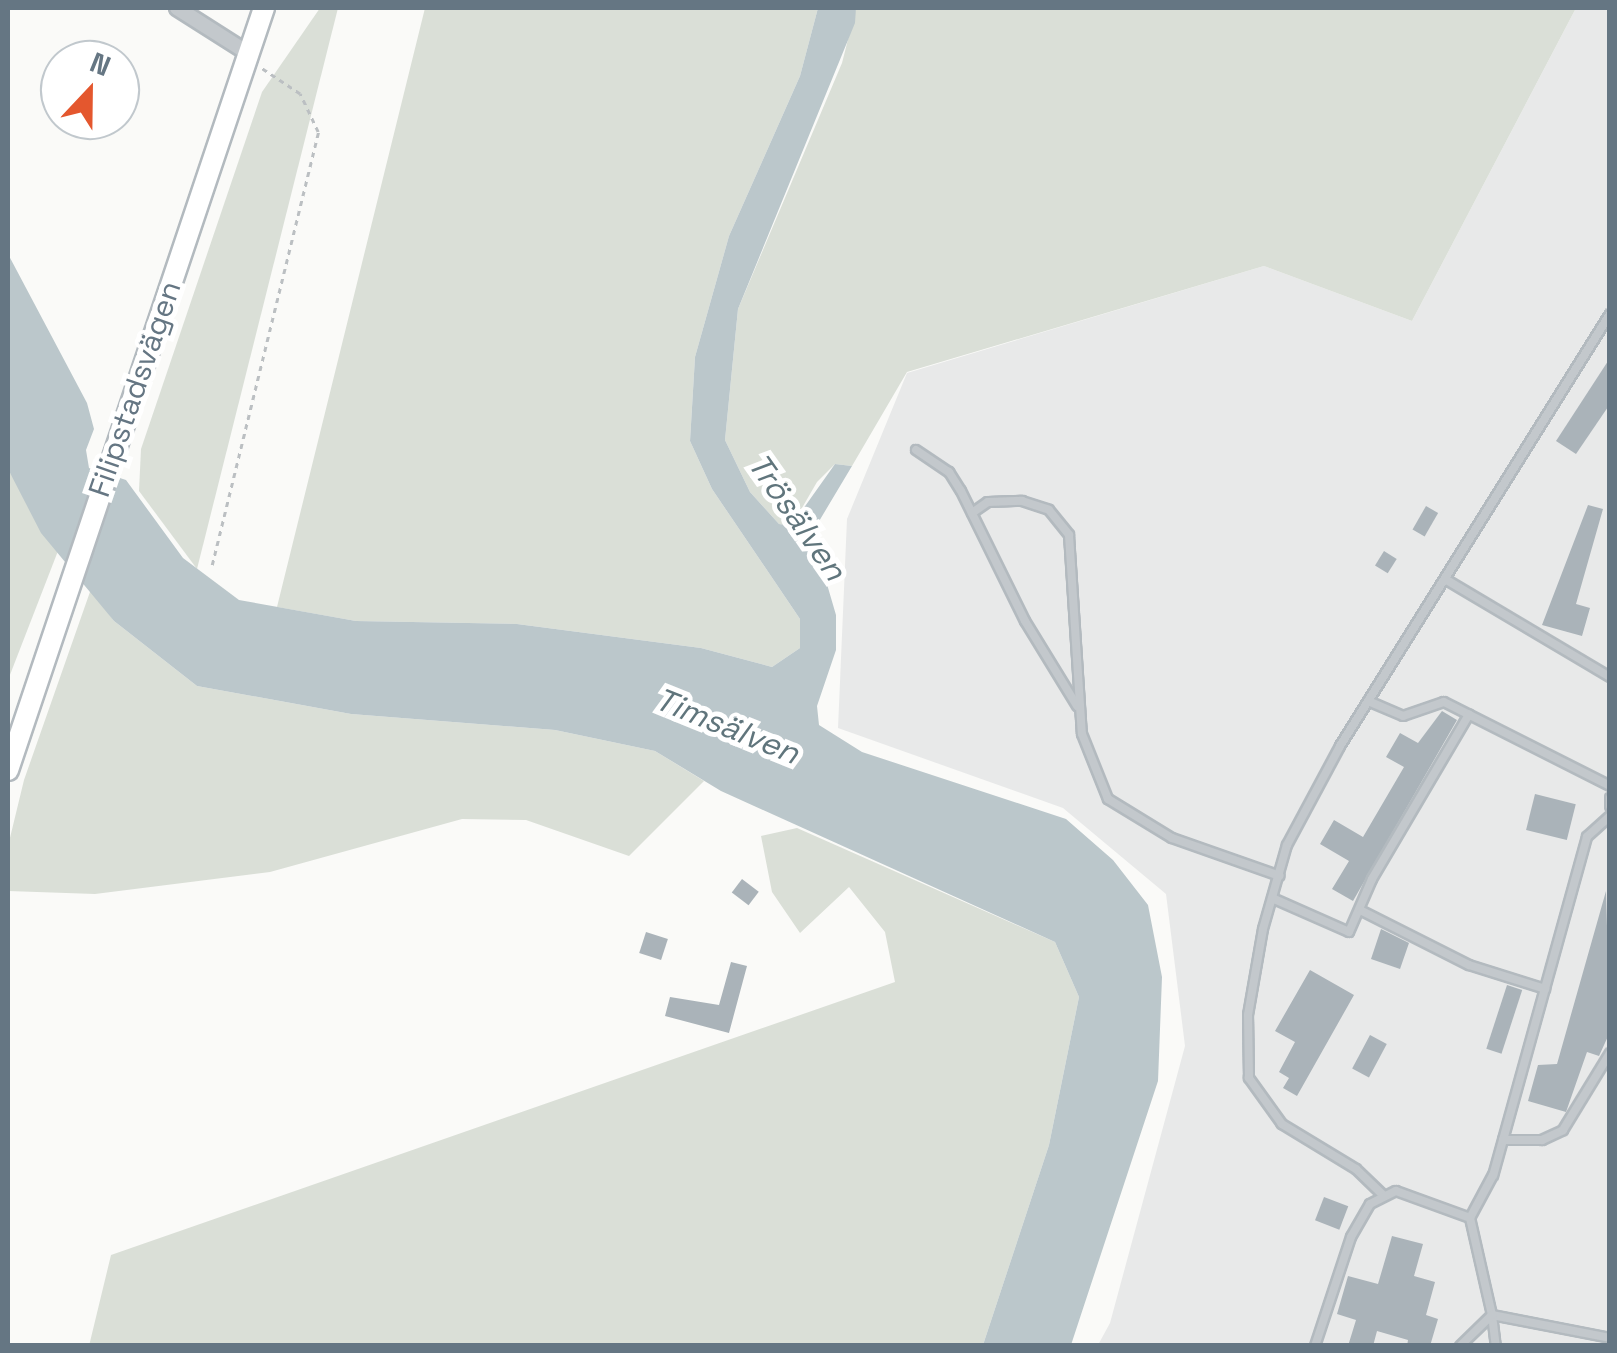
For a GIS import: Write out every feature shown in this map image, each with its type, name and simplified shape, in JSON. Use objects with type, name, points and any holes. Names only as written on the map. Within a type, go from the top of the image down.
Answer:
[{"type":"main road","name":"Filipstadsvägen","points":[[8,770],[264,8]]},
{"type":"street","points":[[177,8],[248,53]]},
{"type":"lane","points":[[1383,1195],[1356,1169],[1282,1124],[1249,1078],[1253,974],[1272,898],[1300,817],[1368,700],[1610,314]]},
{"type":"lane","points":[[916,450],[949,472],[1024,621],[1082,714]]},
{"type":"lane","points":[[972,514],[988,502],[1022,501],[1050,510],[1069,535],[1082,714],[1098,786],[1122,813],[1280,876]]},
{"type":"lane","points":[[1445,579],[1610,677]]},
{"type":"lane","points":[[1368,700],[1403,716],[1439,702],[1610,786]]},
{"type":"lane","points":[[1272,898],[1349,932],[1372,880],[1469,714]]},
{"type":"lane","points":[[1610,798],[1610,806]]},
{"type":"lane","points":[[1496,1346],[1470,1218],[1503,1140],[1587,837],[1610,816]]},
{"type":"lane","points":[[1362,910],[1469,965],[1545,989]]},
{"type":"lane","points":[[1503,1140],[1542,1140],[1563,1130],[1610,1052]]},
{"type":"lane","points":[[1316,1346],[1359,1219],[1383,1195],[1410,1194],[1470,1218]]},
{"type":"lane","points":[[1492,1316],[1610,1338]]},
{"type":"lane","points":[[1460,1346],[1492,1316]]},
{"type":"path","points":[[212,565],[318,132],[300,94],[252,65],[248,53]]},
{"type":"shaded area","points":[[320,8],[338,8],[197,569],[139,491],[141,449],[262,92]]},
{"type":"shaded area","points":[[425,8],[818,8],[800,76],[729,236],[695,357],[690,441],[712,489],[800,619],[800,648],[772,667],[701,648],[517,624],[356,621],[277,607]]},
{"type":"shaded area","points":[[856,8],[1576,8],[1412,321],[1264,266],[907,372],[852,466],[835,464],[817,482],[791,527],[779,524],[750,492],[725,440],[738,309],[842,63]]},
{"type":"shaded area","points":[[1576,8],[1609,8],[1609,1345],[1098,1345],[1110,1323],[1185,1046],[1166,894],[1063,808],[838,728],[847,519],[907,373],[1264,266],[1412,321]]},
{"type":"shaded area","points":[[8,469],[58,551],[8,680]]},
{"type":"shaded area","points":[[91,589],[114,621],[197,686],[351,714],[555,730],[655,751],[704,781],[629,856],[526,820],[462,819],[270,872],[95,894],[8,891],[8,846],[24,780]]},
{"type":"shaded area","points":[[797,828],[1055,942],[1079,997],[1049,1145],[983,1345],[89,1346],[111,1255],[895,982],[885,932],[849,887],[800,933],[772,892],[761,836]]},
{"type":"water","name":"Timsälven","points":[[818,8],[856,8],[855,23],[738,309],[725,440],[750,492],[779,524],[791,526],[835,464],[852,466],[812,533],[836,615],[836,650],[817,706],[819,725],[862,752],[1066,819],[1113,860],[1148,905],[1162,977],[1158,1081],[1071,1345],[983,1345],[1049,1145],[1079,997],[1055,942],[721,791],[655,751],[555,730],[351,714],[197,686],[114,621],[41,533],[8,469],[8,254],[87,403],[94,429],[86,450],[89,468],[126,480],[183,558],[239,600],[356,621],[517,624],[701,648],[772,667],[800,648],[800,619],[712,489],[690,441],[695,357],[729,236],[800,76]]},
{"type":"building","points":[[1610,358],[1610,404],[1576,454],[1556,441]]},
{"type":"building","points":[[1588,505],[1603,509],[1576,604],[1590,608],[1582,636],[1542,625]]},
{"type":"building","points":[[1426,506],[1438,513],[1425,536],[1412,529]]},
{"type":"building","points":[[1384,551],[1397,559],[1388,573],[1375,565]]},
{"type":"building","points":[[1442,711],[1457,720],[1353,901],[1332,889],[1349,861],[1320,844],[1334,820],[1363,837],[1404,767],[1386,757],[1400,733],[1418,743]]},
{"type":"building","points":[[1535,794],[1576,804],[1567,840],[1526,830]]},
{"type":"building","points":[[742,879],[759,892],[749,905],[732,893]]},
{"type":"building","points":[[1606,891],[1610,1032],[1599,1056],[1587,1052],[1566,1112],[1528,1101],[1538,1065],[1557,1064]]},
{"type":"building","points":[[1381,929],[1409,943],[1400,969],[1371,959]]},
{"type":"building","points":[[646,932],[668,939],[661,960],[639,953]]},
{"type":"building","points":[[731,962],[747,966],[729,1033],[665,1016],[670,997],[719,1005]]},
{"type":"building","points":[[1310,970],[1354,995],[1297,1096],[1283,1088],[1289,1078],[1279,1072],[1295,1042],[1275,1031]]},
{"type":"building","points":[[1507,985],[1522,990],[1502,1054],[1486,1049]]},
{"type":"building","points":[[1370,1035],[1387,1044],[1369,1077],[1352,1069]]},
{"type":"building","points":[[1324,1197],[1348,1206],[1339,1230],[1315,1220]]},
{"type":"building","points":[[1392,1236],[1423,1244],[1414,1276],[1435,1282],[1426,1315],[1438,1319],[1430,1346],[1407,1346],[1408,1340],[1377,1331],[1373,1346],[1348,1346],[1356,1320],[1337,1314],[1348,1276],[1378,1284]]},
{"type":"water label","name":"Trösälven","points":[[797,517]]}]
